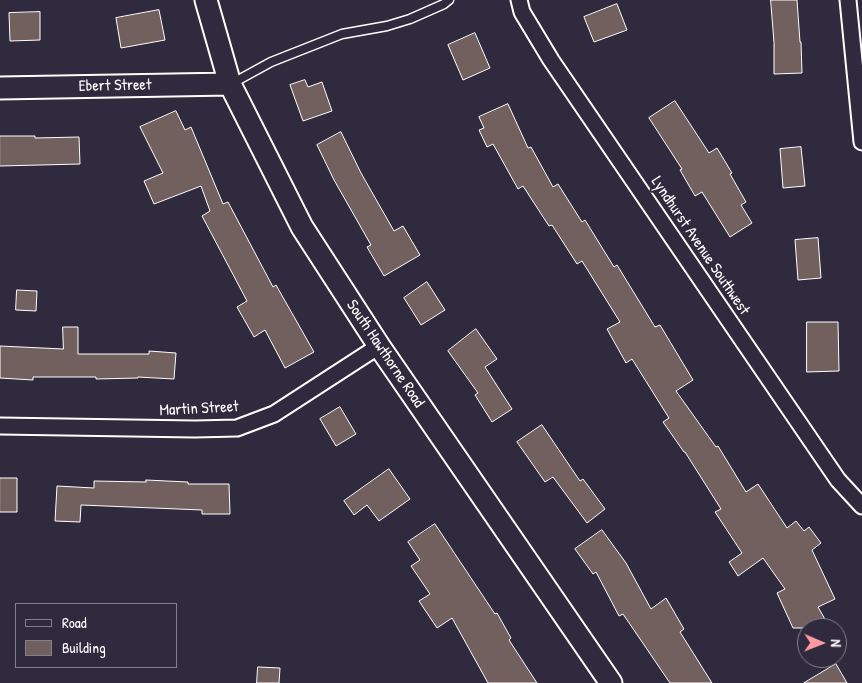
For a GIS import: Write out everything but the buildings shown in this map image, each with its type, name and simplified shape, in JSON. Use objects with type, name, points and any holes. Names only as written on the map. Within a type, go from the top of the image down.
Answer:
[{"type":"main road","name":"South Hawthorne Road","points":[[206,0],[230,84],[302,227],[379,346],[611,683]]},
{"type":"main road","name":"Ebert Street","points":[[0,88],[230,84]]},
{"type":"street","name":"Lyndhurst Avenue Southwest","points":[[519,0],[522,12],[551,60],[838,480],[862,506]]},
{"type":"street","points":[[848,0],[862,142]]},
{"type":"street","name":"Martin Street","points":[[0,426],[237,428],[274,414],[379,346]]},
{"type":"lane","points":[[230,84],[271,62],[342,34],[402,22],[444,4],[449,0]]}]
